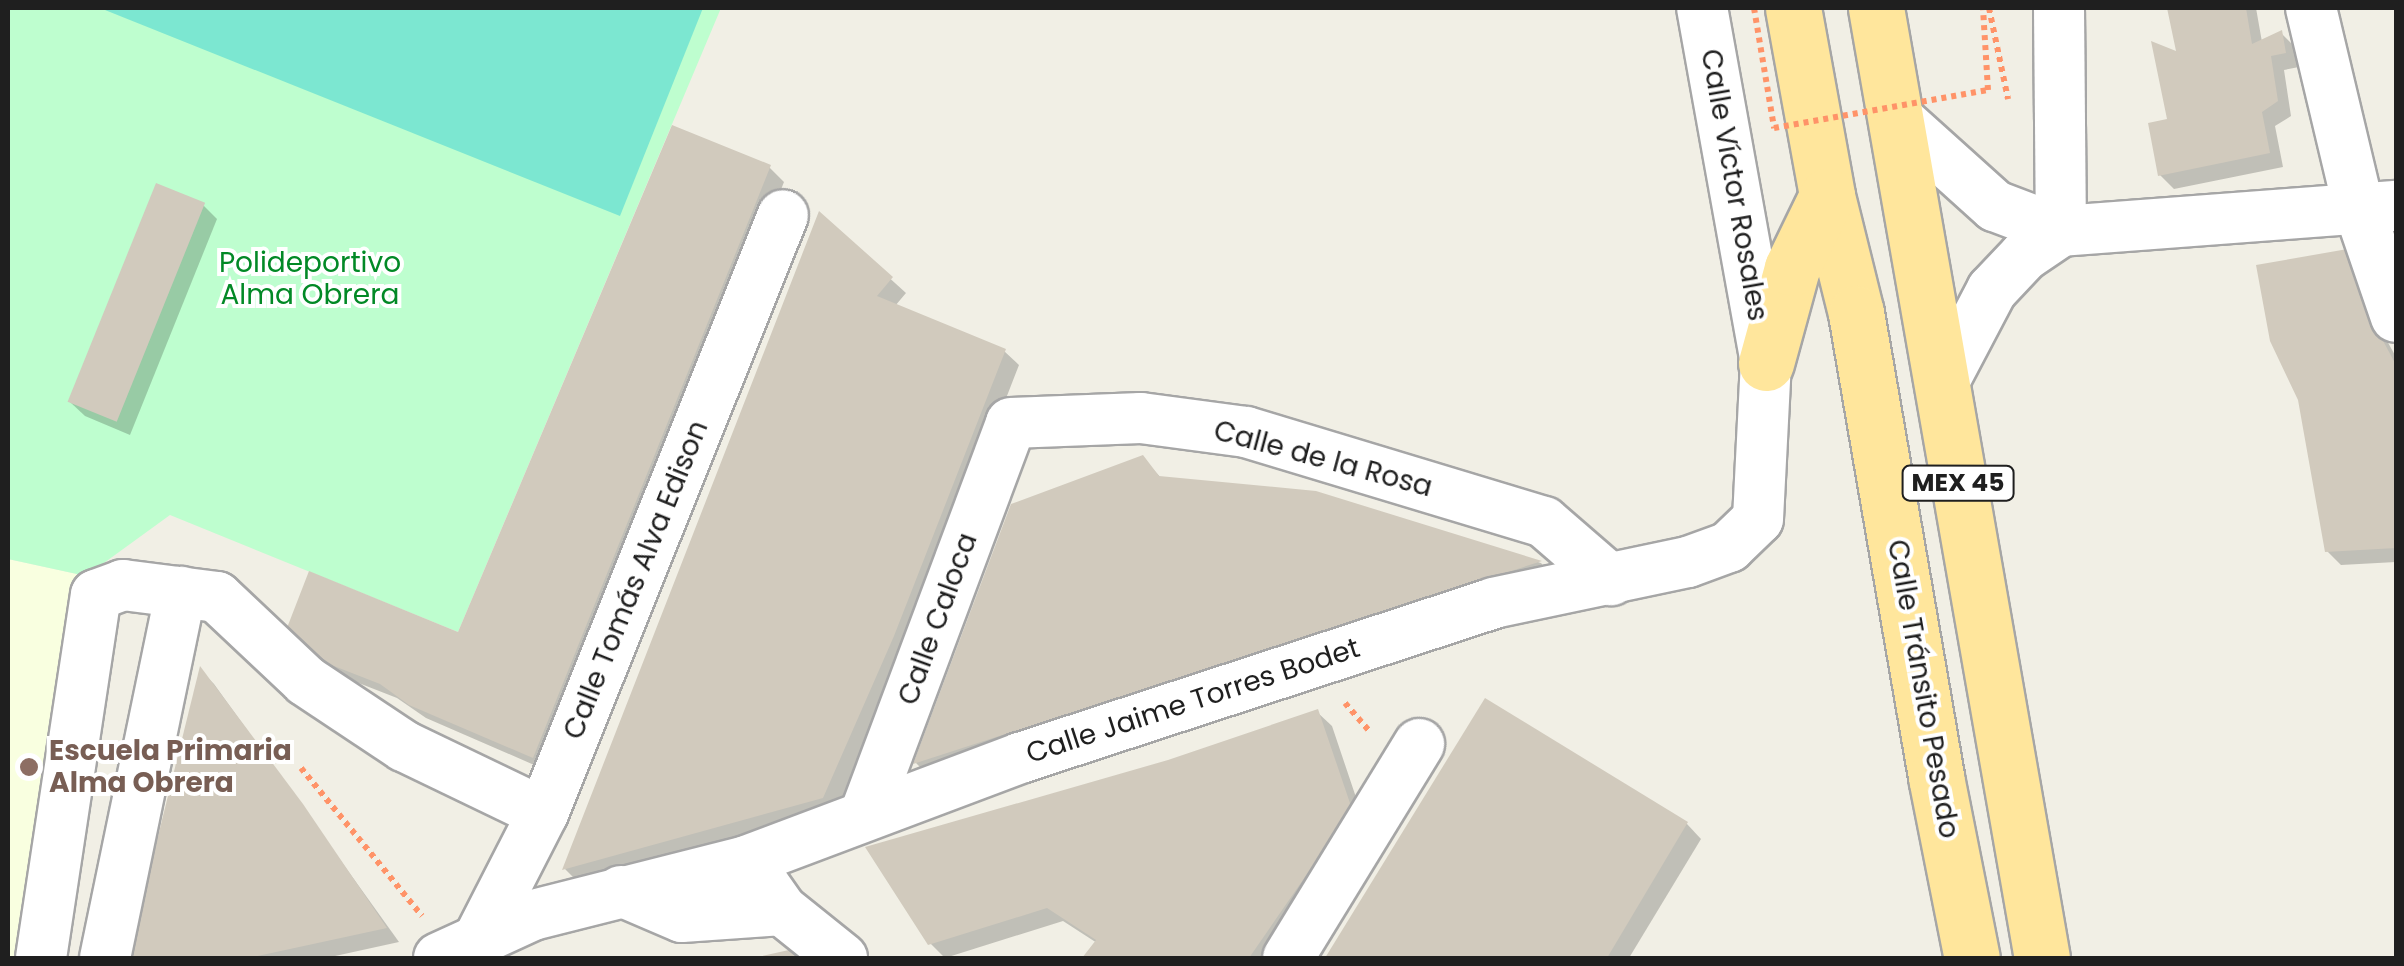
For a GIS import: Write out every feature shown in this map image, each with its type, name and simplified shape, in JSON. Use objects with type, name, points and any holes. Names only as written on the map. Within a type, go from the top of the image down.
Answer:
[{"type":"main road","name":"Calle Tránsito Pesado","points":[[1794,8],[1827,196],[1856,313],[1936,776],[1972,958]]},
{"type":"main road","name":"MEX 45","points":[[1876,8],[2042,958]]},
{"type":"main road","points":[[1766,363],[1792,268],[1827,196]]},
{"type":"street","name":"Calle Víctor Rosales","points":[[1702,8],[1766,363]]},
{"type":"street","points":[[2059,8],[2060,232]]},
{"type":"street","points":[[2311,8],[2378,208],[2396,316]]},
{"type":"street","points":[[1895,116],[1996,206],[2060,232],[2378,208]]},
{"type":"street","name":"Calle Tomás Alva Edison","points":[[455,951],[543,813],[784,215]]},
{"type":"street","points":[[1941,387],[1992,290],[2024,256],[2060,232]]},
{"type":"street","name":"Calle Jaime Torres Bodet","points":[[455,951],[533,915],[746,861],[865,814],[1494,603],[1611,580],[1729,547],[1758,520],[1766,363]]},
{"type":"street","name":"Calle de la Rosa","points":[[1011,423],[1141,418],[1246,432],[1544,522],[1611,580]]},
{"type":"street","name":"Calle Caloca","points":[[865,814],[1011,423]]},
{"type":"street","points":[[40,958],[96,595],[124,585],[218,597],[306,682],[404,746],[543,813]]},
{"type":"street","points":[[105,958],[180,592]]},
{"type":"street","points":[[1288,958],[1419,744]]},
{"type":"street","points":[[746,861],[782,910],[842,958]]},
{"type":"street","points":[[621,891],[682,917],[782,910]]},
{"type":"path","points":[[1754,8],[1774,128],[1988,90],[1986,8]]},
{"type":"path","points":[[1986,8],[2006,93]]},
{"type":"path","points":[[1269,676],[1335,691],[1370,734],[1384,800]]},
{"type":"path","points":[[301,768],[455,951]]},
{"type":"shaded area","points":[[100,8],[703,8],[620,216]]},
{"type":"shaded area","name":"Escuela Primaria Alma Obrera","points":[[8,559],[86,576],[15,958],[8,958]]},
{"type":"green space","name":"Polideportivo Alma Obrera","points":[[8,8],[721,8],[458,632],[170,515],[86,576],[8,559]]},
{"type":"building","points":[[2167,8],[2246,8],[2252,44],[2282,30],[2286,53],[2271,56],[2278,101],[2262,112],[2270,153],[2158,176],[2148,123],[2167,119],[2151,41],[2176,51]]},
{"type":"building","points":[[672,125],[771,165],[533,758],[409,705],[380,684],[316,659],[285,633],[309,571],[458,632]]},
{"type":"building","points":[[156,183],[205,203],[117,422],[68,402]]},
{"type":"building","points":[[819,211],[893,277],[877,296],[1006,349],[894,636],[823,798],[562,870]]},
{"type":"building","points":[[2359,247],[2373,322],[2396,365],[2396,548],[2325,552],[2298,400],[2270,341],[2256,265]]},
{"type":"building","points":[[1143,455],[1159,476],[1316,491],[1542,561],[913,764],[1011,504]]},
{"type":"building","points":[[200,666],[303,804],[387,928],[248,958],[128,958]]},
{"type":"building","points":[[1485,698],[1688,822],[1607,958],[1325,958]]},
{"type":"building","points":[[1318,709],[1352,809],[1249,958],[1082,958],[1096,940],[1047,908],[928,945],[865,847],[1168,760]]},
{"type":"building","points":[[807,946],[822,958],[758,957]]},
{"type":"place","name":"Escuela Primaria Alma Obrera","points":[[29,767]]}]
